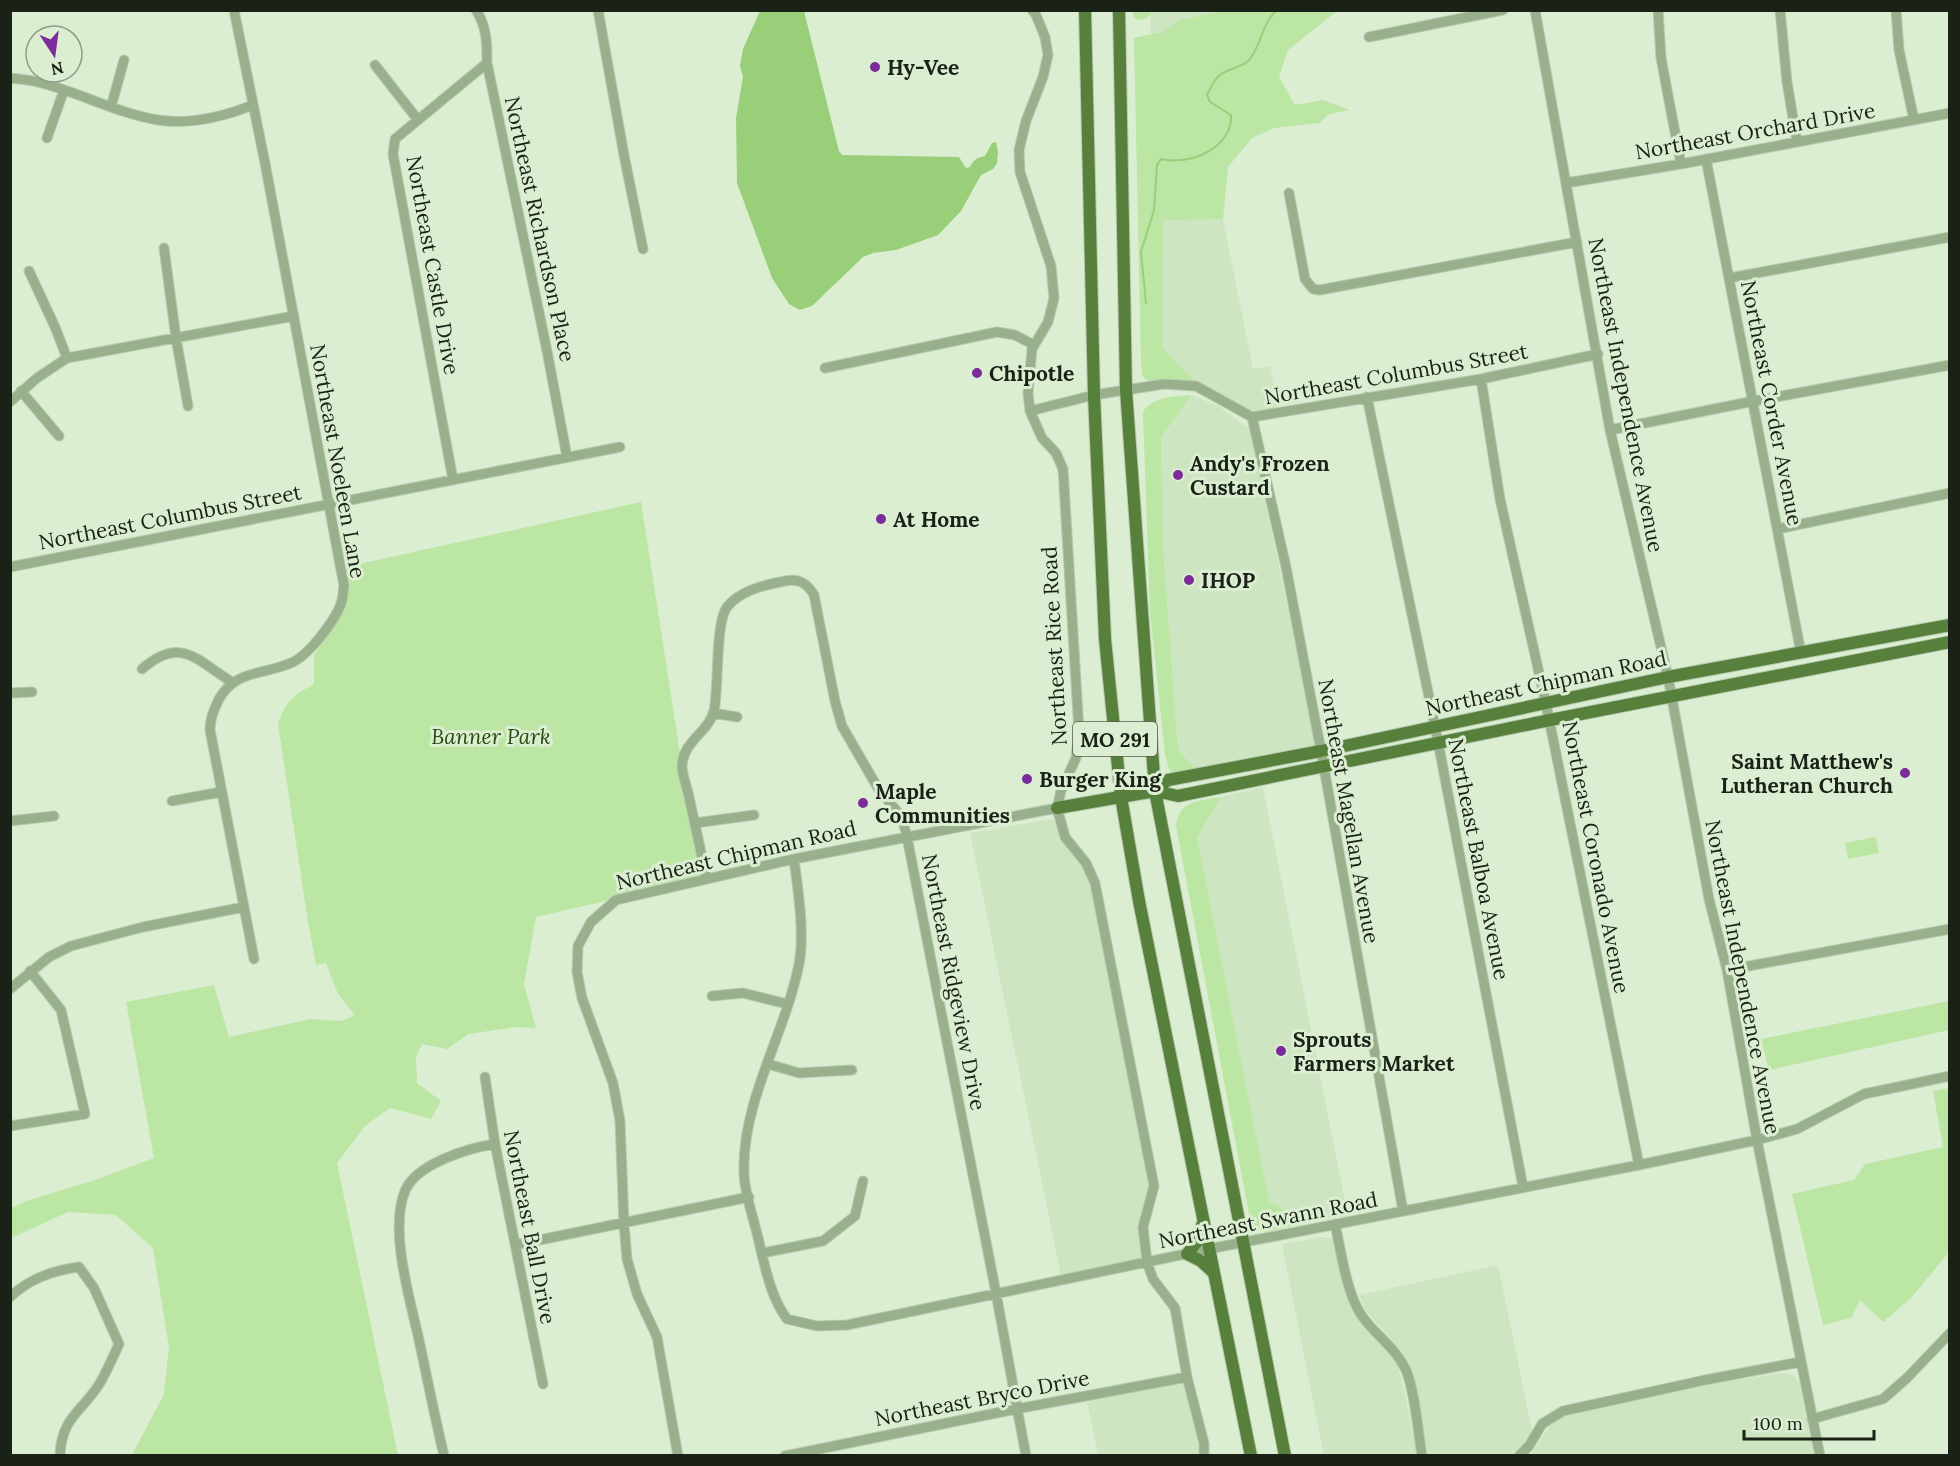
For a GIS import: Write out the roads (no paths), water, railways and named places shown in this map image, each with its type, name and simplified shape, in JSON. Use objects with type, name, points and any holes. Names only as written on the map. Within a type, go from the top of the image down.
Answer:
[{"type":"main road","name":"MO 291","points":[[1085,10],[1095,395],[1105,639],[1121,797],[1139,901],[1251,1455]]},
{"type":"main road","name":"MO 291","points":[[1119,10],[1126,390],[1155,791],[1285,1455]]},
{"type":"main road","name":"Northeast Chipman Road","points":[[1155,791],[1168,780],[1546,704],[1668,677],[1950,625]]},
{"type":"main road","points":[[1806,669],[1807,661],[1815,658],[1895,640],[1916,631]]},
{"type":"main road","name":"Northeast Chipman Road","points":[[1057,808],[1155,791],[1178,796],[1438,742],[1950,642]]},
{"type":"main road","points":[[1247,765],[1252,781]]},
{"type":"main road","points":[[1203,1218],[1200,1238],[1187,1254],[1201,1261],[1214,1273]]},
{"type":"street","name":"Northeast Noeleen Lane","points":[[232,682],[293,663],[307,652],[337,614],[342,602],[344,586],[234,10]]},
{"type":"street","name":"Northeast Richardson Place","points":[[476,10],[483,21],[487,38],[487,63],[567,457]]},
{"type":"street","points":[[598,10],[624,155],[644,249]]},
{"type":"street","name":"Northeast Rice Road","points":[[1032,10],[1045,37],[1048,56],[1043,77],[1026,120],[1019,150],[1020,172],[1052,266],[1054,298],[1047,322],[1034,345],[1028,385],[1030,411],[1041,438],[1056,453],[1064,475],[1079,731],[1076,758],[1061,791],[1057,808]]},
{"type":"street","points":[[1369,37],[1503,10]]},
{"type":"street","name":"Northeast Independence Avenue","points":[[1535,10],[1610,430],[1668,677],[1709,899],[1726,970],[1800,1362],[1820,1455]]},
{"type":"street","points":[[1658,10],[1661,58],[1681,164]]},
{"type":"street","points":[[1780,10],[1787,82],[1797,142]]},
{"type":"street","points":[[1896,10],[1899,50],[1914,120]]},
{"type":"street","points":[[111,107],[124,60]]},
{"type":"street","name":"Northeast Castle Drive","points":[[453,480],[393,154],[395,139],[487,63]]},
{"type":"street","points":[[375,65],[418,120]]},
{"type":"street","points":[[10,78],[38,82],[111,107],[159,120],[204,119],[253,105]]},
{"type":"street","points":[[47,138],[64,90]]},
{"type":"street","name":"Northeast Orchard Drive","points":[[1566,183],[1681,164],[1950,113]]},
{"type":"street","name":"Northeast Corder Avenue","points":[[1706,159],[1801,654]]},
{"type":"street","points":[[1289,193],[1305,279],[1313,289],[1320,290],[1577,242]]},
{"type":"street","points":[[1730,278],[1950,237]]},
{"type":"street","points":[[164,248],[188,406]]},
{"type":"street","points":[[29,271],[67,358]]},
{"type":"street","points":[[10,402],[37,378],[67,358],[294,316]]},
{"type":"street","points":[[825,368],[997,332],[1015,335],[1034,345]]},
{"type":"street","name":"Northeast Columbus Street","points":[[1030,411],[1095,395],[1164,384],[1196,386],[1252,417],[1481,379],[1598,354]]},
{"type":"street","points":[[1610,430],[1950,364]]},
{"type":"street","name":"Northeast Coronado Avenue","points":[[1481,379],[1500,499],[1550,720],[1639,1165]]},
{"type":"street","points":[[21,391],[59,436]]},
{"type":"street","name":"Northeast Balboa Avenue","points":[[1367,397],[1435,726],[1523,1187]]},
{"type":"street","name":"Northeast Magellan Avenue","points":[[1252,417],[1286,567],[1321,750],[1403,1211]]},
{"type":"street","name":"Northeast Columbus Street","points":[[10,567],[620,447]]},
{"type":"street","points":[[1777,529],[1950,493]]},
{"type":"street","name":"Northeast Ridgeview Drive","points":[[713,713],[721,630],[726,608],[746,592],[760,586],[791,579],[801,580],[808,585],[814,595],[842,726],[879,790],[902,817],[1026,1455]]},
{"type":"street","points":[[142,669],[162,655],[181,653],[200,658],[232,682],[225,689],[210,721],[210,730],[254,958]]},
{"type":"street","points":[[10,693],[32,692]]},
{"type":"street","points":[[706,878],[682,766],[687,746],[706,726],[713,713],[737,717]]},
{"type":"street","points":[[172,801],[221,792]]},
{"type":"street","points":[[1057,808],[1065,837],[1086,863],[1095,886],[1154,1186],[1143,1227],[1147,1262],[1153,1279],[1175,1308],[1187,1377],[1204,1443],[1204,1455]]},
{"type":"street","name":"Northeast Chipman Road","points":[[624,1224],[620,1121],[614,1083],[582,998],[577,972],[578,946],[591,922],[615,900],[794,859],[1057,808]]},
{"type":"street","points":[[695,824],[754,815]]},
{"type":"street","points":[[10,821],[54,816]]},
{"type":"street","points":[[794,859],[800,908],[799,963],[745,1138],[744,1169],[762,1253],[823,1242],[855,1216],[863,1181]]},
{"type":"street","points":[[10,989],[49,957],[71,946],[143,927],[244,908]]},
{"type":"street","points":[[1726,970],[1950,929]]},
{"type":"street","points":[[10,1126],[85,1114],[61,1010],[30,971]]},
{"type":"street","points":[[712,996],[743,993],[787,1004]]},
{"type":"street","points":[[768,1064],[799,1073],[852,1070]]},
{"type":"street","name":"Northeast Swann Road","points":[[762,1253],[777,1303],[787,1319],[817,1326],[847,1325],[1243,1242],[1757,1140],[1797,1129],[1864,1094],[1950,1076]]},
{"type":"street","name":"Northeast Ball Drive","points":[[485,1077],[514,1245],[543,1384]]},
{"type":"street","points":[[444,1455],[407,1288],[401,1254],[399,1220],[405,1192],[414,1178],[455,1153],[495,1144]]},
{"type":"street","points":[[514,1245],[749,1197]]},
{"type":"street","points":[[624,1224],[627,1259],[637,1294],[657,1337],[678,1455]]},
{"type":"street","points":[[1335,1224],[1353,1300],[1360,1313],[1400,1359],[1407,1372],[1422,1455]]},
{"type":"street","points":[[10,1297],[41,1277],[61,1269],[79,1267],[94,1288],[119,1344],[100,1383],[68,1420],[60,1455]]},
{"type":"street","points":[[1812,1419],[1883,1399],[1907,1378],[1950,1333]]},
{"type":"street","points":[[1520,1455],[1529,1446],[1542,1424],[1563,1411],[1800,1362]]},
{"type":"street","name":"Northeast Bryco Drive","points":[[785,1455],[1187,1377]]},
{"type":"waterway","points":[[1146,303],[1141,252],[1154,210],[1157,165],[1161,159],[1184,160],[1196,157],[1207,152],[1225,137],[1230,127],[1231,115],[1210,102],[1207,95],[1218,77],[1249,60],[1269,20],[1277,10]]},
{"type":"place","name":"Hy-Vee","points":[[875,67]]},
{"type":"place","name":"Chipotle","points":[[977,373]]},
{"type":"place","name":"Andy's Frozen Custard","points":[[1178,475]]},
{"type":"place","name":"At Home","points":[[881,519]]},
{"type":"place","name":"IHOP","points":[[1189,580]]},
{"type":"place","name":"Saint Matthew's Lutheran Church","points":[[1905,773]]},
{"type":"place","name":"Burger King","points":[[1027,779]]},
{"type":"place","name":"Maple Communities","points":[[863,803]]},
{"type":"place","name":"Sprouts Farmers Market","points":[[1281,1051]]},
{"type":"park label","name":"Banner Park","points":[[491,736]]}]
